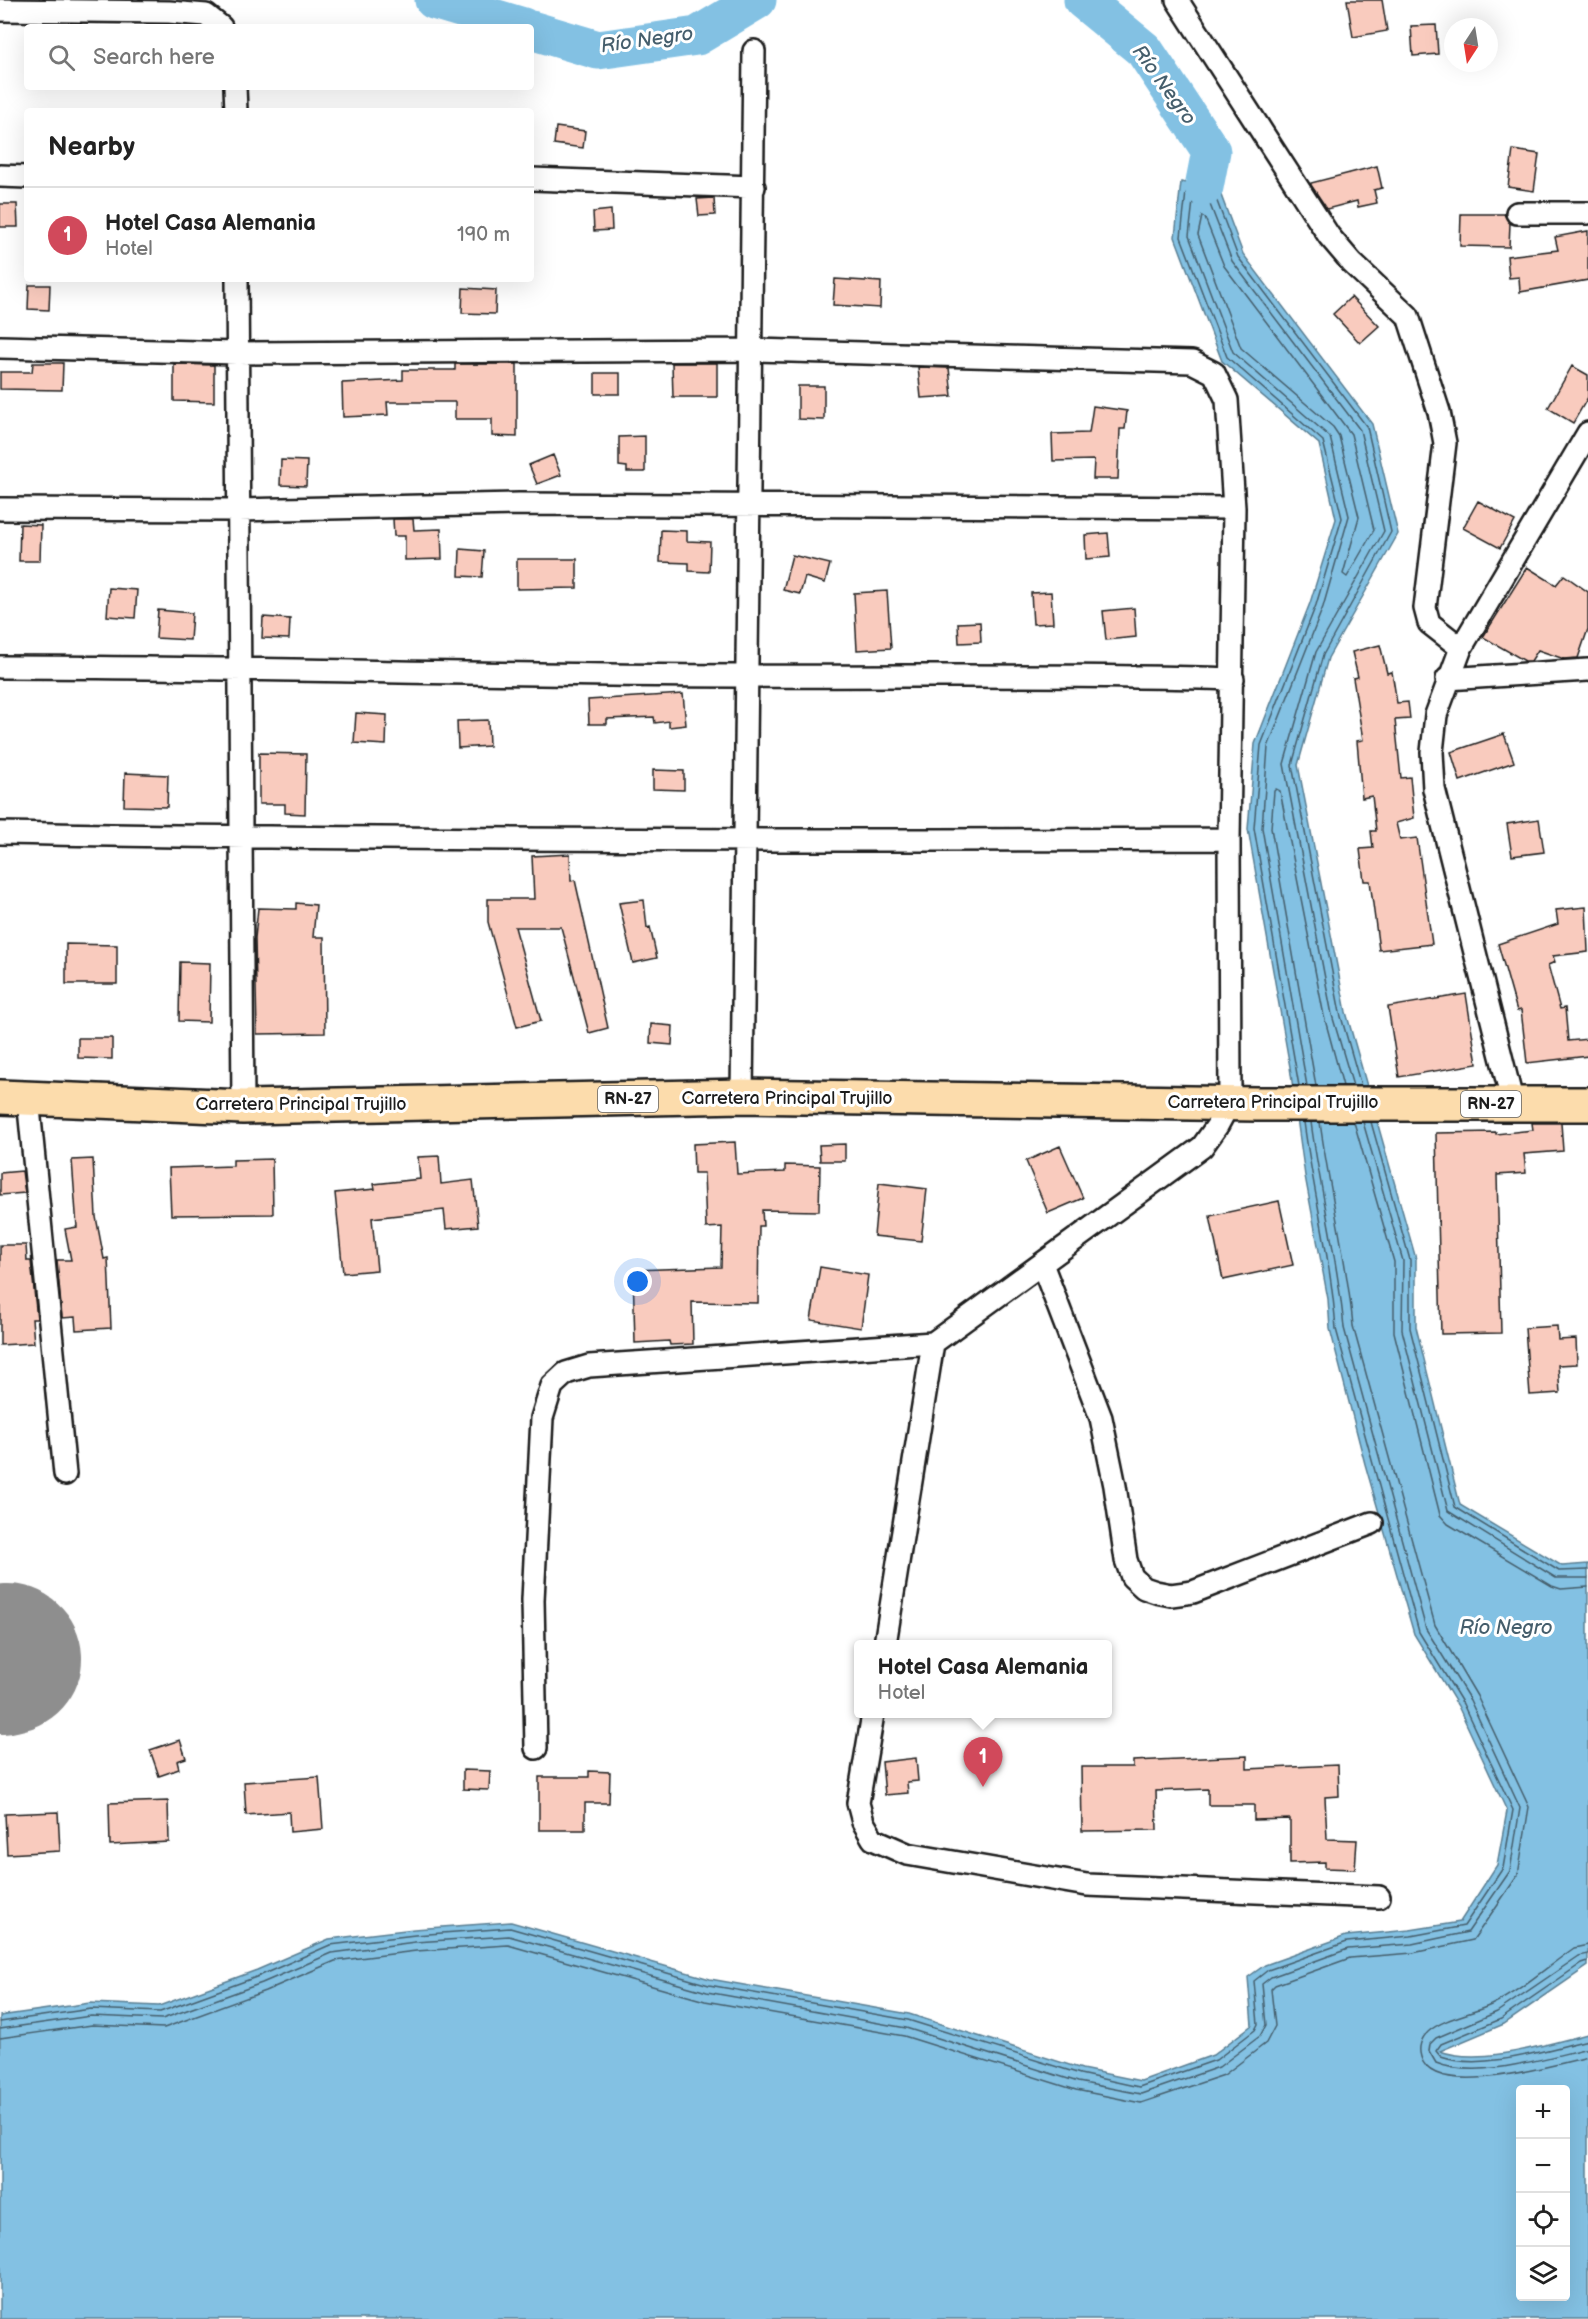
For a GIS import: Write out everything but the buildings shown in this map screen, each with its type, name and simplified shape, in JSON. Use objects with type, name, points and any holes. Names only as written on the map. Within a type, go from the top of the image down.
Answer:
[{"type":"main road","name":"Carretera Principal Trujillo","points":[[14,1097],[243,1107],[742,1096],[1513,1104]]},
{"type":"main road","name":"RN-27","points":[[1513,1104],[1588,1104]]},
{"type":"street","points":[[1177,0],[1329,236],[1352,263],[1408,316],[1446,443],[1425,608],[1429,623],[1461,648]]},
{"type":"street","points":[[0,10],[169,12],[206,15],[217,24]]},
{"type":"street","points":[[742,1096],[754,51]]},
{"type":"street","points":[[235,90],[236,108]]},
{"type":"street","points":[[0,176],[24,177]]},
{"type":"street","points":[[534,179],[754,187]]},
{"type":"street","points":[[1517,213],[1588,213]]},
{"type":"street","points":[[237,282],[243,1107]]},
{"type":"street","points":[[0,347],[237,353],[751,350],[1192,362],[1214,373],[1227,400],[1234,508],[1229,839],[1244,1103],[1217,1126],[1202,1147],[933,1343],[589,1366],[566,1373],[552,1386],[542,1418],[533,1600],[536,1748]]},
{"type":"street","points":[[1513,1104],[1434,789],[1434,733],[1447,679],[1461,648],[1588,433]]},
{"type":"street","points":[[0,509],[238,510],[519,504],[1234,508]]},
{"type":"street","points":[[0,667],[240,667],[747,676],[1116,675],[1233,679]]},
{"type":"street","points":[[1447,679],[1588,670]]},
{"type":"street","points":[[0,833],[241,838],[745,841],[1229,839]]},
{"type":"street","points":[[14,1097],[65,1474]]},
{"type":"street","points":[[1042,1264],[1101,1418],[1126,1560],[1132,1577],[1144,1588],[1171,1595],[1193,1592],[1372,1523]]},
{"type":"street","points":[[886,1640],[933,1343]]},
{"type":"street","points":[[872,1718],[858,1803],[863,1822],[873,1839],[907,1854],[1088,1885],[1379,1897]]},
{"type":"water","points":[[1181,182],[1219,190],[1243,254],[1372,424],[1398,534],[1328,658],[1298,765],[1346,1012],[1416,1259],[1416,1327],[1460,1505],[1562,1566],[1588,1564],[1588,1966],[1504,2024],[1440,2051],[1456,2055],[1494,2055],[1534,2048],[1588,2034],[1588,2319],[0,2319],[0,2016],[90,2003],[159,2006],[257,1970],[329,1939],[414,1929],[511,1922],[710,1979],[909,2014],[1082,2069],[1141,2081],[1213,2055],[1252,2025],[1248,1977],[1265,1965],[1346,1936],[1410,1930],[1460,1922],[1497,1865],[1507,1811],[1458,1706],[1414,1634],[1365,1464],[1330,1329],[1328,1299],[1305,1176],[1290,1067],[1248,829],[1255,744],[1310,603],[1336,519],[1319,444],[1222,361],[1175,237]]},
{"type":"waterway","name":"Río Negro","points":[[434,0],[513,24]]},
{"type":"waterway","name":"Río Negro","points":[[534,31],[598,50],[697,36],[757,0]]},
{"type":"waterway","name":"Río Negro","points":[[1083,0],[1144,50],[1211,151],[1204,187]]},
{"type":"runway","points":[[0,1660],[8,1658]]},
{"type":"place","name":"Hotel Casa Alemania","points":[[983,1787]]}]
